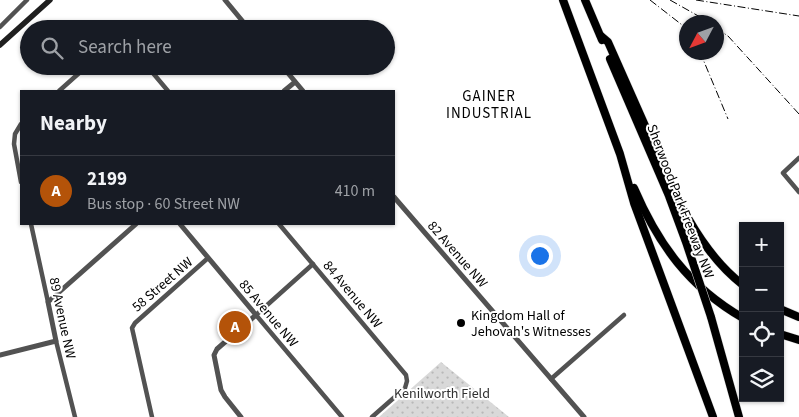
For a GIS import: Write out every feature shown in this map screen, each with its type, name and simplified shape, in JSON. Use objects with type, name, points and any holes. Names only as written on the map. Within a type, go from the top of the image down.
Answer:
[{"type":"highway","points":[[563,0],[620,154],[650,222],[675,261],[691,279],[715,300],[739,315]]},
{"type":"highway","name":"Sherwood Park Freeway NW","points":[[585,0],[669,196],[686,242],[711,317],[739,417]]},
{"type":"highway","points":[[601,36],[608,42],[685,212],[715,258],[739,281]]},
{"type":"highway","points":[[620,154],[634,203],[713,417]]},
{"type":"highway","points":[[784,311],[799,317]]},
{"type":"highway","points":[[784,335],[799,340]]},
{"type":"main road","points":[[28,20],[50,0]]},
{"type":"main road","points":[[0,45],[20,27]]},
{"type":"street","points":[[0,27],[27,0]]},
{"type":"street","points":[[224,0],[241,20]]},
{"type":"street","points":[[60,90],[77,75]]},
{"type":"street","points":[[155,75],[167,90]]},
{"type":"street","points":[[289,75],[302,90]]},
{"type":"street","points":[[285,90],[295,82]]},
{"type":"street","points":[[20,126],[15,134],[14,144],[20,177]]},
{"type":"street","points":[[799,158],[783,173],[799,192]]},
{"type":"street","name":"82 Avenue NW","points":[[395,198],[584,417]]},
{"type":"street","name":"89 Avenue NW","points":[[31,225],[74,417]]},
{"type":"street","points":[[48,302],[135,225]]},
{"type":"street","name":"85 Avenue NW","points":[[181,225],[342,417]]},
{"type":"street","name":"84 Avenue NW","points":[[280,225],[404,373],[407,381],[405,388],[372,417]]},
{"type":"street","name":"58 Street NW","points":[[152,417],[132,328],[135,323],[208,258]]},
{"type":"street","points":[[241,417],[221,390],[214,355],[256,314],[313,264]]},
{"type":"street","points":[[551,379],[624,315]]},
{"type":"street","points":[[0,355],[56,341]]},
{"type":"green space","name":"Kenilworth Field","points":[[441,362],[509,417],[379,417]]},
{"type":"railway","points":[[650,0],[679,23]]},
{"type":"railway","points":[[670,0],[697,15]]},
{"type":"railway","points":[[696,0],[799,16]]},
{"type":"railway","points":[[724,33],[799,114]]},
{"type":"railway","points":[[703,60],[728,119]]},
{"type":"place","name":"Kingdom Hall of Jehovah's Witnesses","points":[[461,323]]},
{"type":"place","name":"2199","points":[[235,327]]},
{"type":"district","name":"GAINER INDUSTRIAL","points":[[489,104]]}]
